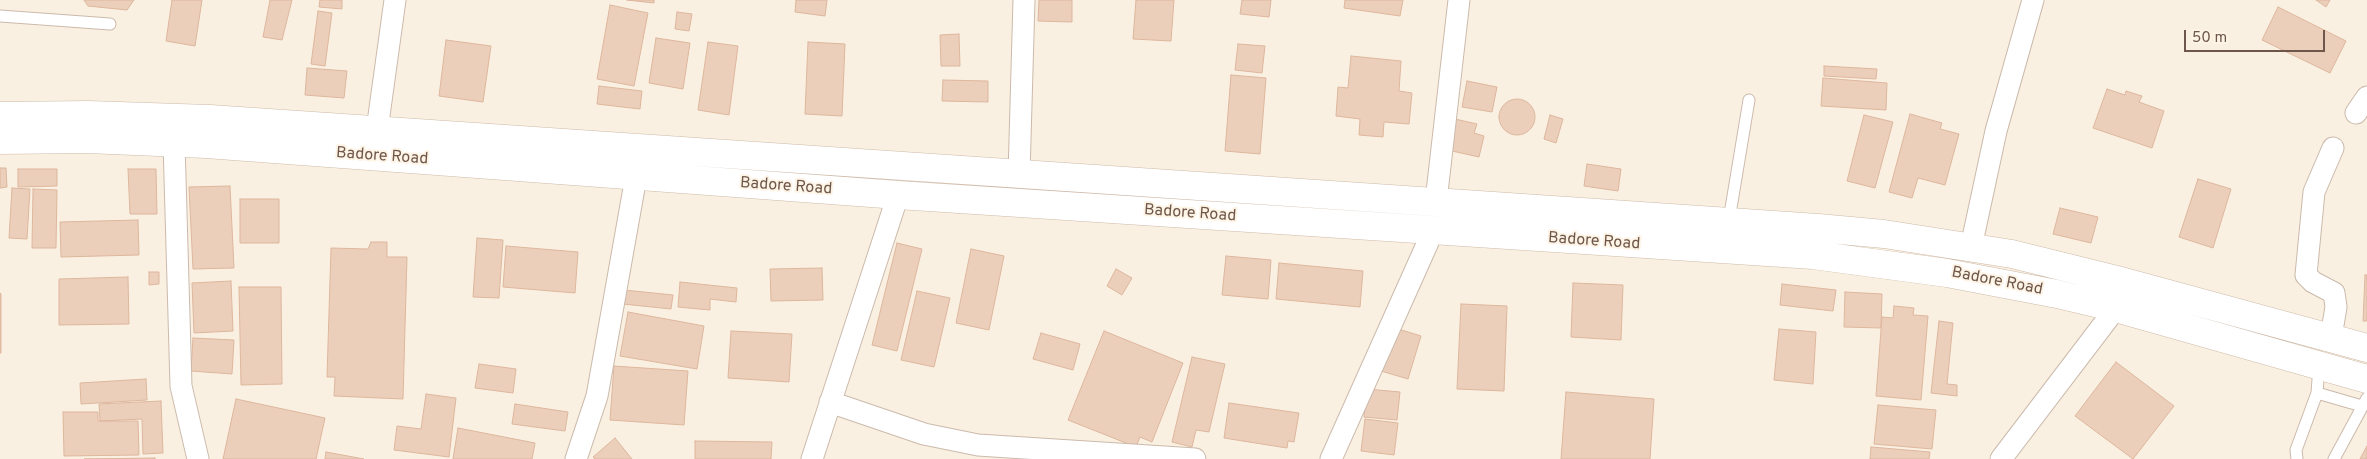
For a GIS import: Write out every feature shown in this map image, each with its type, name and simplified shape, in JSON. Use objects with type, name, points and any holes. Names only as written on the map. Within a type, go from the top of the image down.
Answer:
[{"type":"main road","name":"Badore Road","points":[[0,116],[32,114],[153,117],[377,130],[1019,175],[1729,220],[1884,234],[1971,247],[2065,266],[2367,348]]},
{"type":"main road","name":"Badore Road","points":[[0,140],[87,139],[174,143],[898,195],[1813,255],[1878,262],[2005,282],[2116,308],[2367,379]]},
{"type":"main road","points":[[1585,241],[1589,212]]},
{"type":"street","points":[[377,130],[396,0]]},
{"type":"street","points":[[1019,175],[1024,0]]},
{"type":"street","points":[[1436,202],[1459,0]]},
{"type":"street","points":[[1971,247],[1996,131],[2033,0]]},
{"type":"street","points":[[174,143],[181,386],[198,459]]},
{"type":"street","points":[[2331,337],[2336,307],[2334,293],[2313,282],[2306,275],[2314,192],[2333,148]]},
{"type":"street","points":[[576,459],[598,396],[636,177]]},
{"type":"street","points":[[812,459],[898,195]]},
{"type":"street","points":[[1331,459],[1433,231]]},
{"type":"street","points":[[2001,459],[2116,308]]},
{"type":"street","points":[[830,402],[924,434],[978,445],[1195,459]]},
{"type":"lane","points":[[0,16],[110,24]]},
{"type":"lane","points":[[1729,220],[1749,100]]},
{"type":"lane","points":[[2297,459],[2296,450],[2317,392],[2319,366]]},
{"type":"lane","points":[[2317,392],[2364,402],[2334,459]]},
{"type":"building","points":[[84,0],[134,0],[127,10],[88,6]]},
{"type":"building","points":[[172,0],[202,0],[195,46],[166,41]]},
{"type":"building","points":[[270,0],[292,0],[282,40],[263,37]]},
{"type":"building","points":[[320,0],[342,0],[342,9],[319,7]]},
{"type":"building","points":[[627,0],[654,0],[654,3]]},
{"type":"building","points":[[796,0],[827,0],[825,16],[795,12]]},
{"type":"building","points":[[1039,0],[1072,0],[1072,22],[1038,21]]},
{"type":"building","points":[[1136,0],[1174,0],[1171,41],[1133,39]]},
{"type":"building","points":[[1242,0],[1271,0],[1269,17],[1240,14]]},
{"type":"building","points":[[1345,0],[1403,0],[1400,16],[1344,8]]},
{"type":"building","points":[[2316,0],[2330,0],[2326,7]]},
{"type":"building","points":[[610,5],[648,13],[634,86],[597,79]]},
{"type":"building","points":[[2278,7],[2346,41],[2330,73],[2262,40]]},
{"type":"building","points":[[318,11],[332,13],[325,66],[311,64]]},
{"type":"building","points":[[677,12],[692,14],[689,31],[675,29]]},
{"type":"building","points":[[959,34],[960,66],[941,66],[940,35]]},
{"type":"building","points":[[656,38],[690,43],[683,89],[649,83]]},
{"type":"building","points":[[446,40],[491,46],[483,102],[439,96]]},
{"type":"building","points":[[708,42],[738,46],[729,115],[698,110]]},
{"type":"building","points":[[808,42],[845,44],[842,116],[805,114]]},
{"type":"building","points":[[1238,44],[1265,46],[1262,73],[1235,70]]},
{"type":"building","points":[[1351,56],[1401,61],[1399,91],[1412,93],[1409,124],[1384,122],[1383,137],[1359,135],[1360,119],[1336,116],[1338,87],[1348,88]]},
{"type":"building","points":[[1824,66],[1877,69],[1876,79],[1824,76]]},
{"type":"building","points":[[307,68],[347,71],[344,98],[305,95]]},
{"type":"building","points":[[1231,75],[1266,78],[1260,154],[1225,151]]},
{"type":"building","points":[[1823,78],[1887,83],[1886,110],[1821,106]]},
{"type":"building","points":[[943,80],[988,81],[988,102],[942,101]]},
{"type":"building","points":[[1467,81],[1497,87],[1492,112],[1462,107]]},
{"type":"building","points":[[599,86],[642,91],[640,109],[597,104]]},
{"type":"building","points":[[2107,89],[2125,95],[2126,91],[2142,96],[2139,102],[2164,111],[2152,148],[2093,128]]},
{"type":"building","points":[[1517,99],[1529,105],[1535,117],[1529,129],[1517,135],[1505,129],[1499,117],[1505,105]]},
{"type":"building","points":[[1910,114],[1942,123],[1940,129],[1959,134],[1945,185],[1918,178],[1912,198],[1889,192]]},
{"type":"building","points":[[1550,115],[1563,119],[1556,143],[1544,139]]},
{"type":"building","points":[[1864,115],[1893,122],[1875,188],[1847,181]]},
{"type":"building","points":[[1455,119],[1477,124],[1474,133],[1484,136],[1479,157],[1452,151],[1454,140],[1451,137]]},
{"type":"building","points":[[1587,164],[1621,169],[1618,191],[1584,186]]},
{"type":"building","points":[[0,168],[6,168],[7,187],[0,188]]},
{"type":"building","points":[[18,169],[57,169],[57,186],[18,187]]},
{"type":"building","points":[[128,169],[156,169],[157,214],[130,214]]},
{"type":"building","points":[[2198,179],[2231,189],[2213,248],[2179,237]]},
{"type":"building","points":[[230,186],[234,268],[193,269],[189,187]]},
{"type":"building","points":[[12,188],[30,189],[27,239],[9,238]]},
{"type":"building","points":[[33,189],[57,190],[56,248],[32,248]]},
{"type":"building","points":[[240,199],[279,199],[279,243],[240,243]]},
{"type":"building","points":[[2060,208],[2098,217],[2091,243],[2053,234]]},
{"type":"building","points":[[138,220],[139,255],[61,257],[60,222]]},
{"type":"building","points":[[477,238],[503,240],[499,298],[473,297]]},
{"type":"building","points":[[371,242],[387,242],[387,257],[407,257],[403,399],[334,396],[335,377],[327,377],[331,248],[368,249]]},
{"type":"building","points":[[897,243],[922,249],[897,351],[872,345]]},
{"type":"building","points":[[506,246],[578,252],[575,293],[503,287]]},
{"type":"building","points":[[971,249],[1004,256],[989,330],[956,323]]},
{"type":"building","points":[[1226,256],[1271,260],[1268,299],[1222,295]]},
{"type":"building","points":[[1279,263],[1363,271],[1360,307],[1276,299]]},
{"type":"building","points":[[822,268],[823,300],[771,301],[770,269]]},
{"type":"building","points":[[1116,269],[1132,278],[1122,295],[1107,286]]},
{"type":"building","points":[[149,272],[159,272],[159,284],[149,285]]},
{"type":"building","points":[[2365,275],[2367,275],[2367,321],[2363,321]]},
{"type":"building","points":[[128,277],[129,324],[59,325],[59,279]]},
{"type":"building","points":[[231,281],[233,331],[194,333],[192,283]]},
{"type":"building","points":[[680,282],[737,288],[736,302],[710,299],[710,310],[678,307]]},
{"type":"building","points":[[1573,283],[1623,285],[1621,340],[1571,337]]},
{"type":"building","points":[[1782,284],[1836,290],[1833,311],[1780,305]]},
{"type":"building","points":[[239,287],[281,287],[282,384],[241,385]]},
{"type":"building","points":[[624,290],[673,295],[671,309],[623,304]]},
{"type":"building","points":[[917,291],[950,298],[934,367],[901,360]]},
{"type":"building","points":[[1845,292],[1882,294],[1881,328],[1844,327]]},
{"type":"building","points":[[1,294],[1,353],[0,353]]},
{"type":"building","points":[[1461,304],[1507,306],[1504,391],[1457,389]]},
{"type":"building","points":[[1894,306],[1914,308],[1913,315],[1928,316],[1921,400],[1876,396],[1882,317],[1893,318]]},
{"type":"building","points":[[628,312],[704,326],[697,369],[620,356]]},
{"type":"building","points":[[1939,321],[1953,323],[1947,384],[1957,385],[1957,396],[1931,393]]},
{"type":"building","points":[[1395,328],[1421,336],[1408,379],[1381,371]]},
{"type":"building","points":[[1779,329],[1816,332],[1813,384],[1774,380]]},
{"type":"building","points":[[731,331],[792,334],[789,382],[728,378]]},
{"type":"building","points":[[1104,331],[1183,363],[1152,442],[1140,437],[1136,447],[1068,420]]},
{"type":"building","points":[[1041,333],[1080,344],[1073,370],[1033,359]]},
{"type":"building","points":[[193,338],[234,340],[232,374],[191,371]]},
{"type":"building","points":[[1192,357],[1225,364],[1209,432],[1196,430],[1192,447],[1172,442]]},
{"type":"building","points":[[2116,362],[2174,406],[2133,459],[2075,416]]},
{"type":"building","points":[[479,364],[516,369],[513,393],[475,388]]},
{"type":"building","points":[[614,366],[688,371],[684,425],[610,420]]},
{"type":"building","points":[[146,379],[147,400],[81,404],[80,383]]},
{"type":"building","points":[[1367,389],[1400,392],[1397,420],[1364,417]]},
{"type":"building","points":[[1566,392],[1654,399],[1650,459],[1561,459]]},
{"type":"building","points":[[426,394],[456,398],[449,457],[394,450],[397,426],[421,429]]},
{"type":"building","points":[[236,399],[325,418],[316,459],[223,459]]},
{"type":"building","points":[[161,401],[163,453],[143,454],[142,419],[100,421],[99,404]]},
{"type":"building","points":[[1229,403],[1299,413],[1294,442],[1288,441],[1287,448],[1224,438]]},
{"type":"building","points":[[515,404],[568,412],[565,431],[512,424]]},
{"type":"building","points":[[1878,405],[1936,410],[1932,449],[1874,444]]},
{"type":"building","points":[[63,412],[98,412],[98,421],[138,421],[139,455],[64,456]]},
{"type":"building","points":[[1365,419],[1398,423],[1394,455],[1361,451]]},
{"type":"building","points":[[458,428],[535,443],[532,459],[453,459]]},
{"type":"building","points":[[615,438],[632,459],[595,459],[593,457]]},
{"type":"building","points":[[695,441],[772,442],[771,459],[695,459]]},
{"type":"building","points":[[2367,446],[2367,459],[2360,459]]},
{"type":"building","points":[[1871,447],[1930,452],[1929,459],[1870,459]]},
{"type":"building","points":[[326,452],[364,459],[325,459]]},
{"type":"building","points":[[155,458],[155,459],[84,459]]}]
